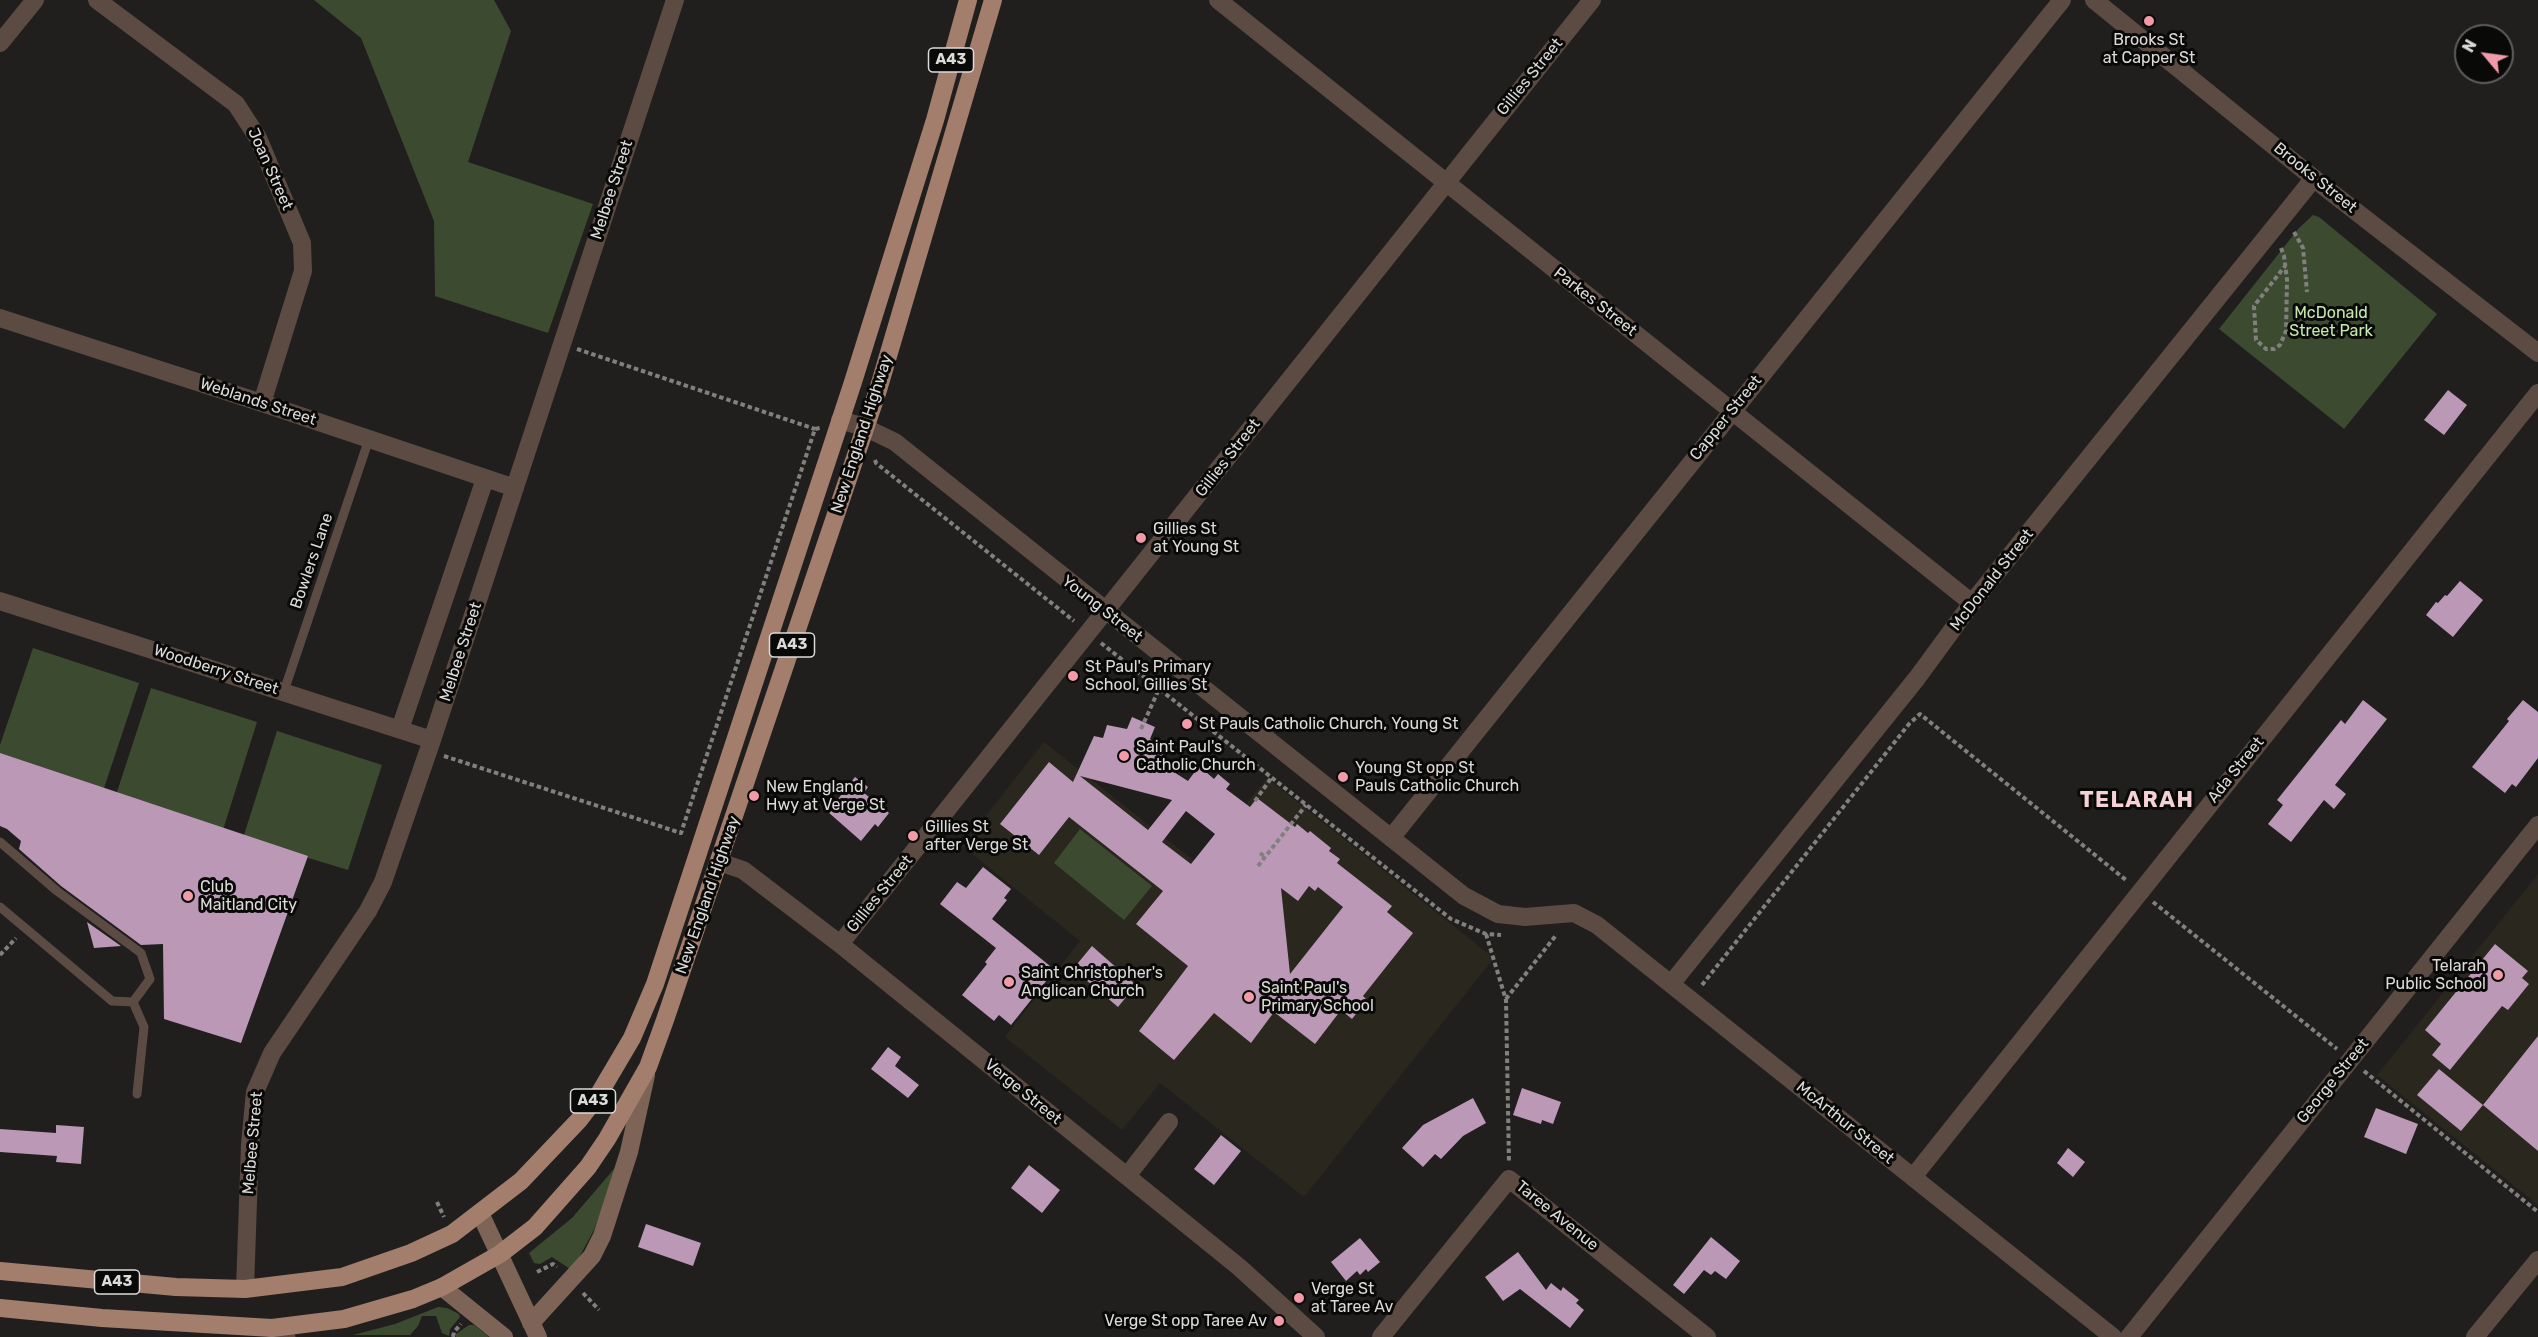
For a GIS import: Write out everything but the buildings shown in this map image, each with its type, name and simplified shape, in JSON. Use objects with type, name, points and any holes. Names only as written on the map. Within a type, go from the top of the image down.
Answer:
[{"type":"highway","name":"New England Highway","points":[[0,1271],[176,1287],[245,1289],[342,1277],[411,1253],[452,1234],[521,1180],[579,1120],[599,1094],[632,1038],[655,984],[840,420],[931,132],[968,0]]},
{"type":"highway","name":"New England Highway","points":[[0,1308],[272,1328],[344,1319],[413,1299],[442,1287],[500,1254],[535,1227],[588,1167],[607,1139],[648,1067],[878,390],[993,0]]},
{"type":"main road","points":[[480,1213],[535,1330],[592,1256],[602,1236],[629,1152],[648,1067]]},
{"type":"main road","points":[[442,1287],[504,1337]]},
{"type":"street","points":[[0,43],[35,0]]},
{"type":"street","name":"Joan Street","points":[[97,0],[236,104],[258,138],[302,243],[303,271],[262,403]]},
{"type":"street","name":"Melbee Street","points":[[245,1289],[250,1144],[255,1092],[272,1053],[376,897],[432,740],[675,0]]},
{"type":"street","name":"Parkes Street","points":[[1218,0],[1972,603]]},
{"type":"street","name":"Gillies Street","points":[[840,944],[1592,0]]},
{"type":"street","name":"Capper Street","points":[[1391,838],[2062,0]]},
{"type":"street","name":"Brooks Street","points":[[2094,0],[2314,178],[2538,353]]},
{"type":"street","name":"McDonald Street","points":[[1671,984],[1917,678],[1972,603],[2314,178]]},
{"type":"street","name":"Weblands Street","points":[[0,318],[515,488]]},
{"type":"street","name":"Ada Street","points":[[1913,1177],[2538,393]]},
{"type":"street","name":"Young Street","points":[[840,420],[864,427],[895,442],[1464,896],[1498,914],[1525,917],[1575,914]]},
{"type":"street","name":"Melbee Street","points":[[400,729],[485,479]]},
{"type":"street","name":"Woodberry Street","points":[[0,602],[432,740]]},
{"type":"street","name":"George Street","points":[[2129,1337],[2538,825]]},
{"type":"street","name":"Verge Street","points":[[719,862],[743,870],[840,944],[1239,1267],[1317,1337]]},
{"type":"street","name":"McArthur Street","points":[[1575,914],[1597,925],[2113,1337]]},
{"type":"street","points":[[1126,1176],[1169,1122]]},
{"type":"street","name":"Taree Avenue","points":[[1381,1337],[1509,1179],[1707,1337]]},
{"type":"street","points":[[2475,1337],[2538,1260]]},
{"type":"lane","name":"Bowlers Lane","points":[[284,691],[369,439]]},
{"type":"lane","points":[[0,842],[57,891],[141,953],[150,979],[133,1002]]},
{"type":"lane","points":[[0,907],[112,1001],[133,1002]]},
{"type":"lane","points":[[133,1002],[144,1027],[137,1094]]},
{"type":"lane","points":[[233,1326],[291,1337]]},
{"type":"path","points":[[2293,232],[2303,248],[2307,291]]},
{"type":"path","points":[[2280,248],[2285,266],[2286,331],[2280,345],[2266,350],[2256,340],[2254,306],[2285,266]]},
{"type":"path","points":[[561,343],[815,429],[840,420]]},
{"type":"path","points":[[864,427],[876,463],[1076,623]]},
{"type":"path","points":[[432,740],[438,754],[681,833],[815,429]]},
{"type":"path","points":[[1141,729],[1159,688]]},
{"type":"path","points":[[1704,984],[1909,724],[1920,714],[2538,1212]]},
{"type":"path","points":[[1255,801],[1272,777]]},
{"type":"path","points":[[1258,866],[1306,805]]},
{"type":"path","points":[[1260,853],[1265,857]]},
{"type":"path","points":[[1486,934],[1506,1000],[1509,1179]]},
{"type":"path","points":[[1506,1000],[1557,934]]},
{"type":"path","points":[[0,955],[8,945]]},
{"type":"path","points":[[437,1202],[444,1217]]},
{"type":"path","points":[[537,1272],[553,1263],[564,1274]]},
{"type":"path","points":[[581,1291],[599,1310]]},
{"type":"shaded area","name":"Saint Paul's Primary School","points":[[1044,742],[1198,864],[1267,778],[1494,958],[1304,1197],[1160,1083],[1122,1130],[1005,1037],[1080,941],[962,846]]},
{"type":"shaded area","name":"Telarah Public School","points":[[2538,874],[2538,1205],[2377,1075]]},
{"type":"green space","points":[[314,0],[494,0],[511,31],[468,162],[593,204],[548,333],[435,296],[434,221],[361,38]]},
{"type":"green space","name":"McDonald Street Park","points":[[2313,215],[2319,217],[2437,314],[2344,429],[2219,329],[2299,228]]},
{"type":"green space","points":[[33,648],[139,683],[102,794],[0,760],[0,745]]},
{"type":"green space","points":[[151,688],[257,722],[222,833],[115,798]]},
{"type":"green space","points":[[277,731],[382,765],[348,870],[243,838]]},
{"type":"green space","points":[[1080,829],[1152,886],[1124,920],[1054,863]]},
{"type":"green space","points":[[614,1169],[616,1172],[594,1230],[576,1263],[570,1269],[552,1257],[540,1264],[534,1263],[529,1253],[572,1218]]},
{"type":"green space","points":[[438,1307],[447,1308],[459,1314],[460,1317],[450,1329],[449,1336],[442,1333],[436,1316],[422,1316],[418,1326],[410,1335],[353,1335],[395,1324]]},
{"type":"green space","points":[[469,1325],[474,1325],[489,1337],[456,1337],[456,1334]]},
{"type":"place","name":"Brooks St at Capper St","points":[[2149,21]]},
{"type":"place","name":"Gillies St at Young St","points":[[1141,538]]},
{"type":"place","name":"St Paul's Primary School, Gillies St","points":[[1073,676]]},
{"type":"place","name":"St Pauls Catholic Church, Young St","points":[[1187,724]]},
{"type":"place","name":"Saint Paul's Catholic Church","points":[[1124,756]]},
{"type":"place","name":"Young St opp St Pauls Catholic Church","points":[[1343,777]]},
{"type":"place","name":"New England Hwy at Verge St","points":[[754,796]]},
{"type":"place","name":"Gillies St after Verge St","points":[[913,836]]},
{"type":"place","name":"Club Maitland City","points":[[188,896]]},
{"type":"place","name":"Telarah Public School","points":[[2498,975]]},
{"type":"place","name":"Saint Christopher's Anglican Church","points":[[1009,982]]},
{"type":"place","name":"Saint Paul's Primary School","points":[[1249,997]]},
{"type":"place","name":"Verge St at Taree Av","points":[[1299,1298]]},
{"type":"place","name":"Verge St opp Taree Av","points":[[1279,1321]]},
{"type":"district","name":"TELARAH","points":[[2137,801]]}]
